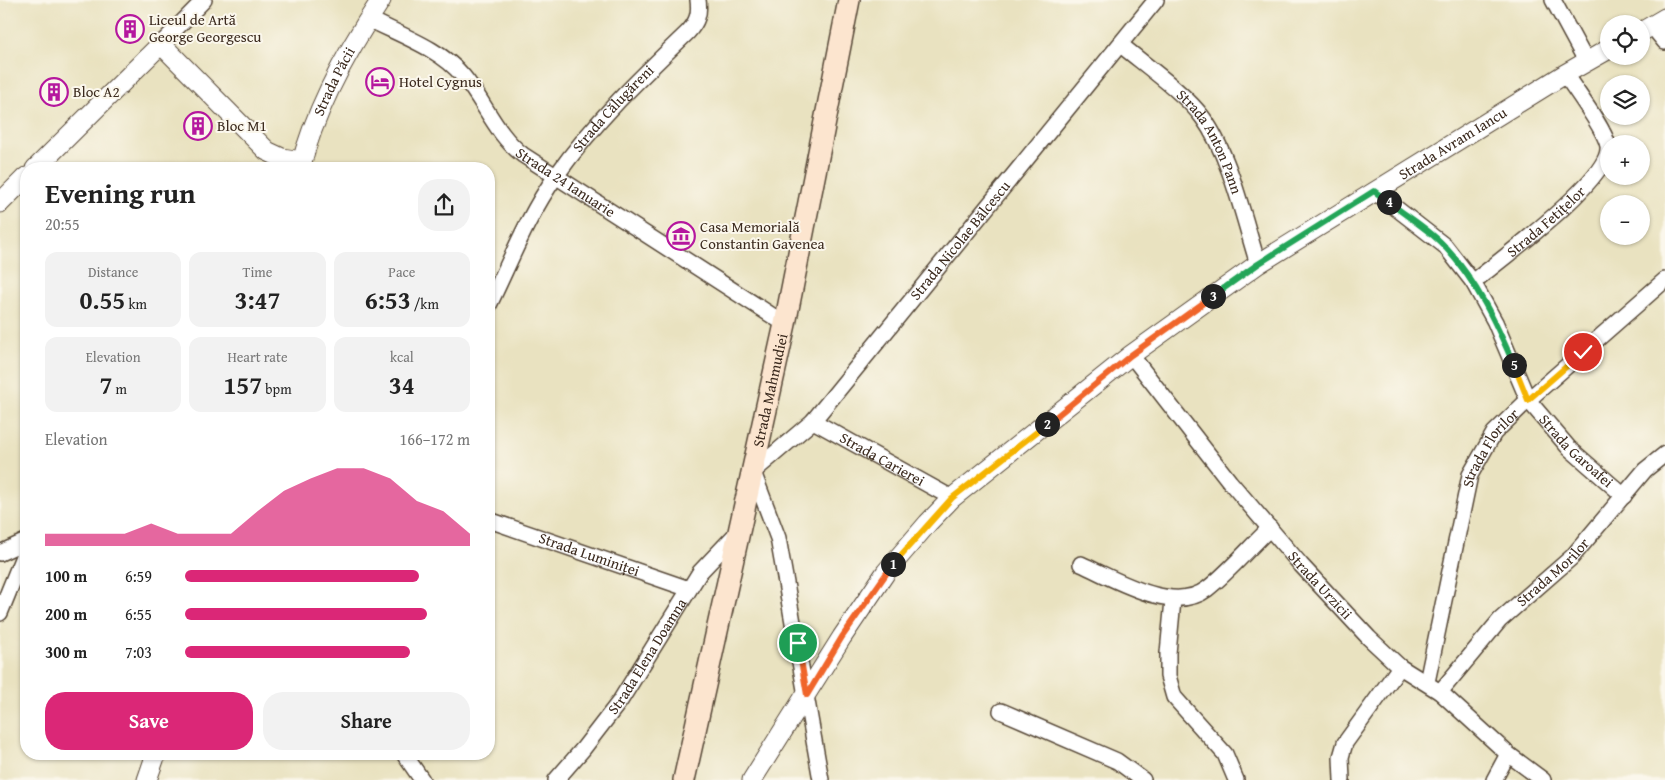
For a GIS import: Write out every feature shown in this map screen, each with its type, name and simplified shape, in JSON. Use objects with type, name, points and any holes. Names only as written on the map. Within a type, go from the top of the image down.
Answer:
[{"type":"main road","name":"Strada Mahmudiei","points":[[684,780],[785,324],[849,0]]},
{"type":"street","name":"Strada Păcii","points":[[301,162],[321,109],[369,19],[382,0]]},
{"type":"street","name":"Strada Călugăreni","points":[[495,293],[529,222],[556,176],[618,99],[692,28],[700,11],[698,0]]},
{"type":"street","name":"Strada Nicolae Bălcescu","points":[[753,472],[813,420],[1156,0]]},
{"type":"street","points":[[1552,0],[1586,61]]},
{"type":"street","points":[[42,162],[202,1]]},
{"type":"street","name":"Strada 24 Ianuarie","points":[[369,19],[449,62],[464,76],[509,144],[785,324]]},
{"type":"street","points":[[1653,26],[1665,42]]},
{"type":"street","points":[[161,44],[267,150],[292,162]]},
{"type":"street","name":"Strada Anton Pann","points":[[1121,45],[1203,117],[1216,140],[1229,173],[1258,264]]},
{"type":"street","name":"Strada Avram Iancu","points":[[752,780],[842,637],[886,572],[952,498],[1131,355],[1258,264],[1600,54]]},
{"type":"street","name":"Strada Fetițelor","points":[[1473,282],[1559,211],[1582,189],[1606,158],[1606,140],[1565,74]]},
{"type":"street","points":[[0,204],[20,184]]},
{"type":"street","name":"Strada Garoafei","points":[[1374,191],[1446,246],[1473,282],[1495,322],[1528,400],[1569,448],[1624,496]]},
{"type":"street","name":"Strada Florilor","points":[[1427,682],[1470,475],[1494,433],[1528,400],[1665,280]]},
{"type":"street","name":"Strada Urzicii","points":[[1131,355],[1230,482],[1315,580],[1400,667],[1427,682],[1440,692],[1508,754],[1543,780]]},
{"type":"street","name":"Strada Carierei","points":[[813,420],[952,498]]},
{"type":"street","name":"Strada Morilor","points":[[1440,692],[1491,631],[1572,557],[1645,470],[1665,454]]},
{"type":"street","points":[[753,472],[778,538],[821,780]]},
{"type":"street","name":"Strada Luminiței","points":[[495,522],[690,589]]},
{"type":"street","points":[[1081,564],[1156,596],[1173,600],[1190,598],[1206,590],[1270,528]]},
{"type":"street","name":"Strada Elena Doamna","points":[[556,780],[620,701],[700,572],[738,532]]},
{"type":"street","points":[[0,553],[20,544]]},
{"type":"street","points":[[0,613],[20,564]]},
{"type":"street","points":[[1173,600],[1168,653],[1168,676],[1174,697],[1225,754],[1236,780]]},
{"type":"street","points":[[1342,780],[1341,757],[1345,743],[1400,667]]},
{"type":"street","points":[[1000,710],[1117,761],[1143,780]]},
{"type":"street","points":[[1494,780],[1508,754]]},
{"type":"street","points":[[147,780],[154,760]]},
{"type":"street","points":[[408,760],[422,780]]},
{"type":"place","name":"Liceul de Artă George Georgescu","points":[[130,29]]},
{"type":"place","name":"Hotel Cygnus","points":[[380,82]]},
{"type":"place","name":"Bloc A2","points":[[54,92]]},
{"type":"place","name":"Bloc M1","points":[[198,126]]},
{"type":"place","name":"Casa Memorială Constantin Gavenea","points":[[681,236]]},
{"type":"route","points":[[798,643],[807,695],[842,637],[886,572],[952,498],[1131,355],[1258,264],[1374,191],[1446,246],[1473,282],[1495,322],[1528,400],[1583,352]]}]
